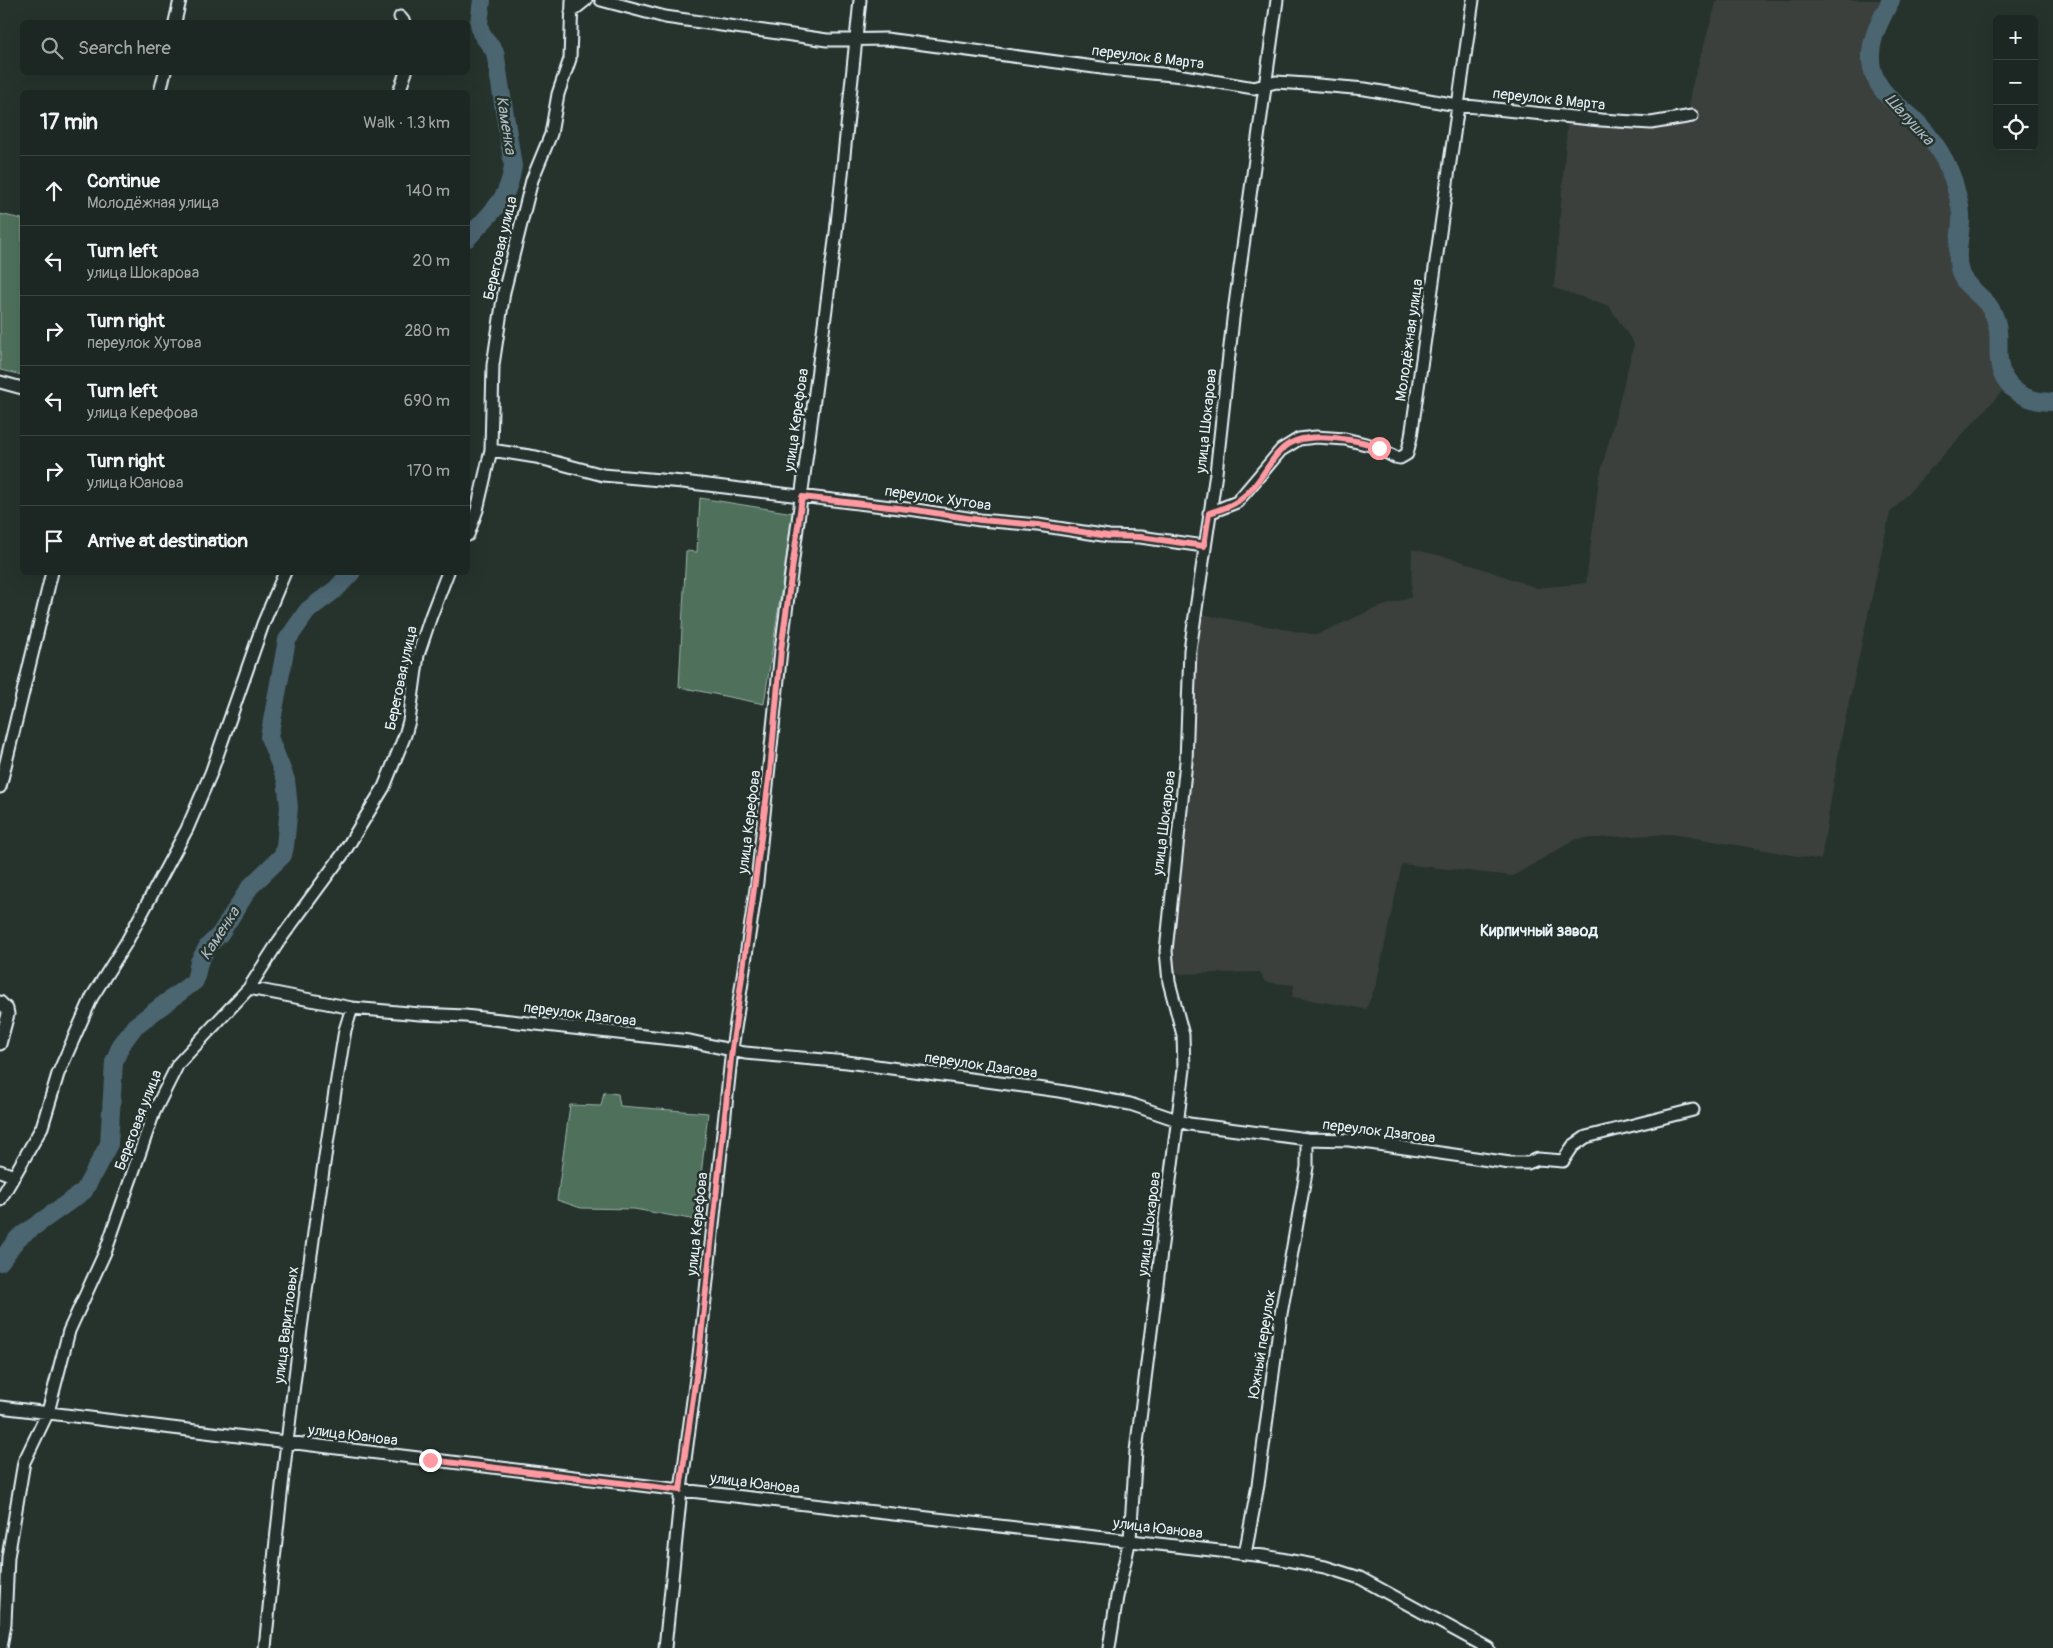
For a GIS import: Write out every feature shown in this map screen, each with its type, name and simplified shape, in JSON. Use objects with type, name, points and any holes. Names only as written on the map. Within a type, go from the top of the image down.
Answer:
[{"type":"street","points":[[175,20],[180,0]]},
{"type":"street","points":[[572,6],[586,0]]},
{"type":"street","name":"переулок 8 Марта","points":[[601,0],[690,21],[826,40],[886,40],[1109,70],[1183,76],[1254,88],[1285,82],[1365,89],[1457,105],[1651,123],[1692,116]]},
{"type":"street","name":"улица Керефова","points":[[665,1648],[680,1490],[699,1355],[732,1049],[757,882],[781,650],[802,497],[824,308],[836,233],[860,0]]},
{"type":"street","name":"улица Шокарова","points":[[1110,1648],[1117,1597],[1130,1540],[1137,1441],[1179,1121],[1185,1049],[1180,1021],[1169,982],[1166,951],[1186,762],[1190,650],[1277,0]]},
{"type":"street","name":"Молодёжная улица","points":[[1209,513],[1237,502],[1281,450],[1299,439],[1316,437],[1346,439],[1374,446],[1395,458],[1400,458],[1407,454],[1411,437],[1473,0]]},
{"type":"street","name":"Береговая улица","points":[[470,529],[477,510],[491,450],[493,365],[502,304],[532,180],[551,134],[558,94],[570,59],[572,6]]},
{"type":"street","points":[[160,90],[164,75]]},
{"type":"street","points":[[400,90],[405,75]]},
{"type":"street","points":[[0,382],[20,387]]},
{"type":"street","name":"переулок Хутова","points":[[491,450],[530,456],[603,475],[683,482],[856,502],[1108,536],[1140,537],[1204,546]]},
{"type":"street","points":[[0,787],[51,575]]},
{"type":"street","points":[[0,1200],[42,1127],[58,1074],[92,997],[126,943],[194,815],[211,774],[264,624],[284,575]]},
{"type":"street","name":"Береговая улица","points":[[1,1648],[5,1623],[5,1578],[19,1484],[26,1454],[48,1412],[69,1331],[106,1250],[164,1090],[178,1064],[248,988],[279,941],[343,854],[384,787],[406,734],[418,655],[447,575]]},
{"type":"street","name":"переулок Дзагова","points":[[248,988],[352,1008],[560,1026],[699,1042],[732,1049],[1085,1095],[1140,1106],[1179,1121],[1307,1139],[1349,1140],[1510,1163],[1528,1163],[1538,1159],[1563,1161],[1573,1146],[1586,1137],[1693,1110]]},
{"type":"street","points":[[0,1002],[7,1009],[8,1014],[0,1044]]},
{"type":"street","name":"улица Варитловых","points":[[265,1648],[287,1441],[312,1237],[345,1030],[352,1008]]},
{"type":"street","name":"Южный переулок","points":[[1245,1554],[1258,1485],[1281,1314],[1307,1167],[1307,1139]]},
{"type":"street","points":[[0,1171],[14,1176]]},
{"type":"street","name":"улица Юанова","points":[[0,1407],[680,1490],[1130,1540],[1310,1564],[1360,1578],[1488,1648]]},
{"type":"shaded area","points":[[1717,0],[1891,0],[1871,44],[1872,67],[1878,85],[1890,100],[1913,119],[1933,141],[1956,188],[1962,221],[1957,255],[1960,273],[1991,308],[2000,334],[1999,361],[2009,384],[1890,513],[1841,739],[1821,860],[1673,834],[1576,839],[1513,876],[1402,864],[1376,985],[1366,1009],[1292,997],[1294,985],[1265,982],[1260,972],[1168,974],[1195,613],[1316,635],[1374,609],[1411,597],[1412,549],[1455,559],[1537,588],[1586,583],[1599,479],[1634,344],[1609,306],[1554,288],[1568,116],[1601,120],[1692,116],[1689,104],[1691,89]]},
{"type":"green space","points":[[0,214],[20,219],[20,375],[0,370]]},
{"type":"green space","points":[[700,498],[793,513],[764,704],[679,687],[686,551],[697,552]]},
{"type":"green space","points":[[604,1092],[618,1094],[620,1106],[708,1113],[696,1220],[634,1209],[581,1208],[557,1200],[570,1105],[601,1106]]},
{"type":"waterway","name":"Каменка","points":[[470,236],[491,214],[502,198],[511,179],[513,166],[495,52],[481,33],[479,23],[482,0]]},
{"type":"waterway","name":"Шалушка","points":[[1891,0],[1875,32],[1871,50],[1872,68],[1875,77],[1883,91],[1928,134],[1950,171],[1961,211],[1958,254],[1960,272],[1966,282],[1988,304],[1997,323],[1999,361],[2005,380],[2025,397],[2053,402]]},
{"type":"waterway","name":"Каменка","points":[[0,1262],[18,1238],[84,1191],[109,1144],[114,1062],[121,1045],[135,1026],[195,981],[199,962],[208,946],[220,934],[250,887],[283,855],[289,807],[286,780],[269,737],[287,640],[308,610],[336,589],[349,575]]},
{"type":"district","name":"Кирпичный завод","points":[[1539,930]]},
{"type":"route","points":[[430,1460],[680,1490],[692,1412],[732,1049],[757,882],[770,772],[777,682],[802,497],[856,502],[980,520],[1038,525],[1083,533],[1140,537],[1204,546],[1209,513],[1237,502],[1281,450],[1291,442],[1308,437],[1346,439],[1363,442],[1379,448]]}]
